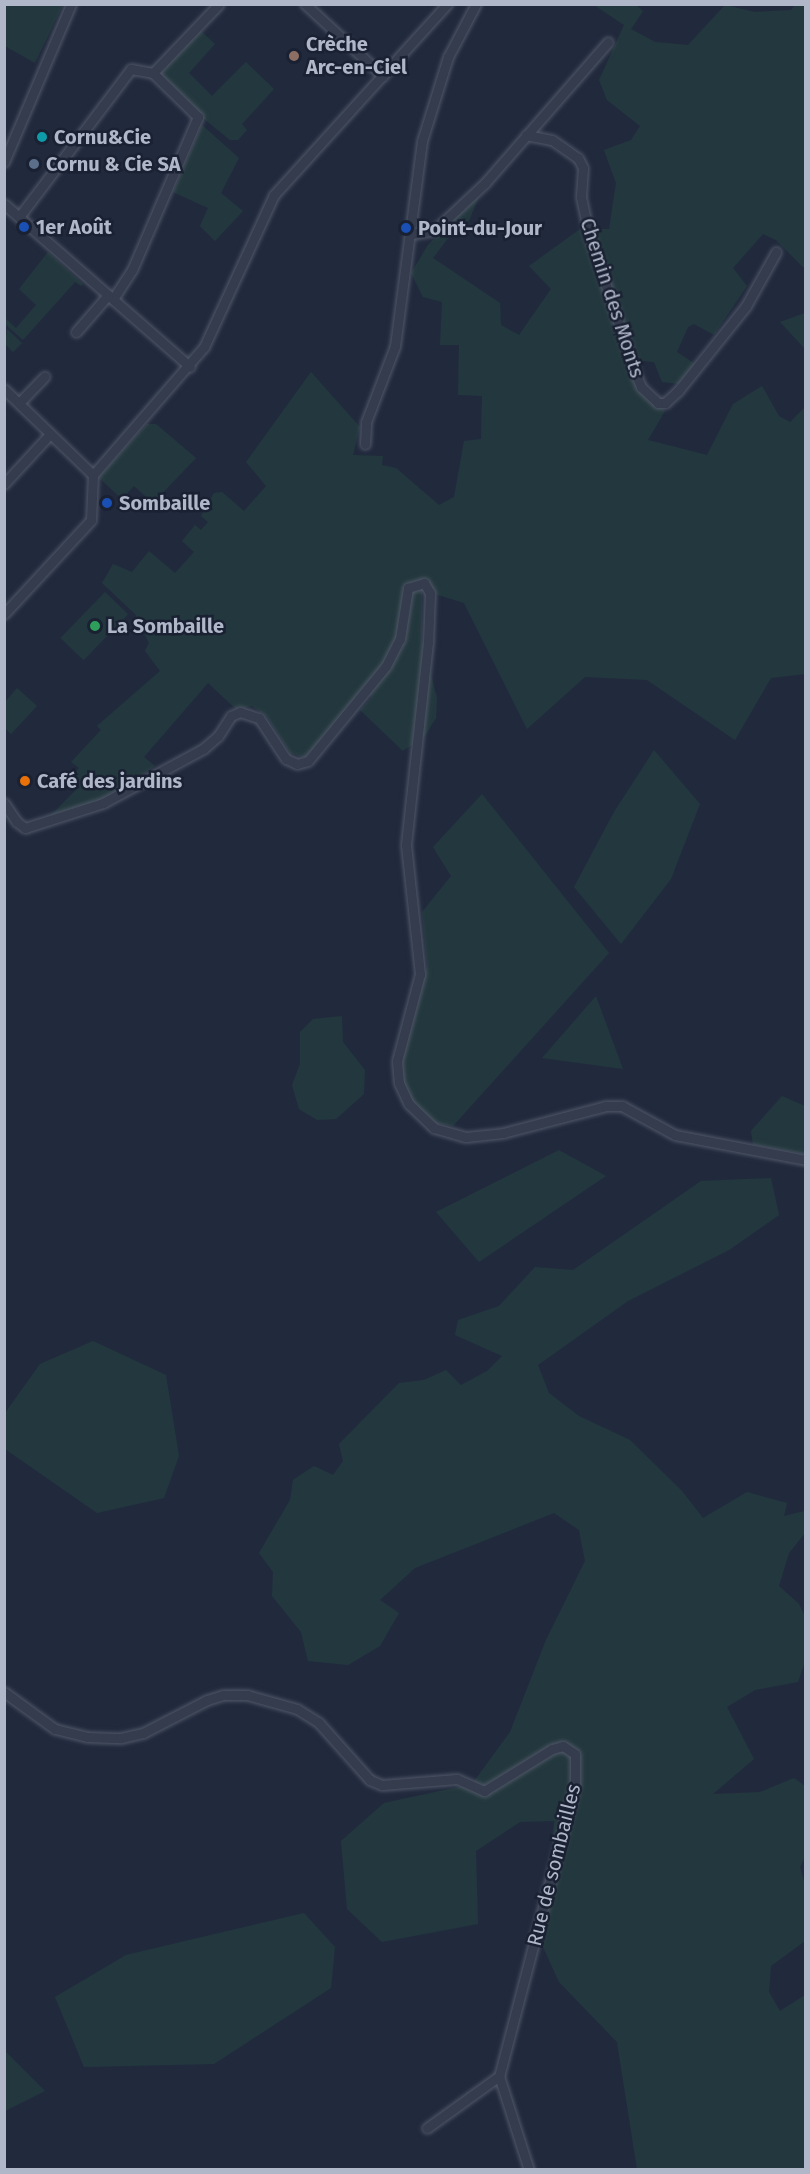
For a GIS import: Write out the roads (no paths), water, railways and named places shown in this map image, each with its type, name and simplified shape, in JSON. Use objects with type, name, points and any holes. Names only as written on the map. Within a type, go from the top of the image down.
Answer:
[{"type":"street","points":[[4,162],[71,4]]},
{"type":"street","points":[[153,74],[219,4]]},
{"type":"street","points":[[305,4],[382,76]]},
{"type":"street","points":[[4,614],[86,527],[93,510],[93,475],[190,367],[210,338],[274,195],[447,4]]},
{"type":"street","points":[[365,444],[366,422],[395,346],[412,234],[422,141],[432,102],[448,57],[476,4]]},
{"type":"street","points":[[412,234],[435,230],[484,183],[608,42]]},
{"type":"street","points":[[19,217],[131,69],[153,74],[198,117],[132,270],[76,332]]},
{"type":"street","name":"Chemin des Monts","points":[[526,135],[552,140],[578,158],[583,168],[580,198],[589,235],[639,381],[658,403],[665,403],[678,391],[746,306],[776,252]]},
{"type":"street","points":[[4,204],[190,367]]},
{"type":"street","points":[[19,403],[45,375]]},
{"type":"street","points":[[4,389],[93,475]]},
{"type":"street","points":[[4,484],[50,434]]},
{"type":"street","points":[[4,803],[25,828],[103,803],[203,749],[218,736],[231,716],[240,712],[253,714],[263,722],[286,759],[297,764],[308,762],[386,666],[400,639],[408,588],[424,582],[430,593],[428,642],[406,845],[420,974],[397,1061],[399,1083],[409,1104],[434,1128],[466,1137],[504,1133],[606,1106],[622,1106],[675,1135],[806,1160]]},
{"type":"street","name":"Rue de sombailles","points":[[4,1692],[55,1729],[87,1737],[121,1738],[143,1733],[207,1700],[223,1695],[247,1695],[297,1709],[319,1723],[370,1780],[382,1785],[457,1779],[484,1791],[552,1749],[563,1746],[575,1754],[575,1785],[499,2076]]},
{"type":"street","points":[[427,2128],[499,2076],[529,2169]]},
{"type":"place","name":"Crèche Arc-en-Ciel","points":[[294,56]]},
{"type":"place","name":"Cornu&Cie","points":[[42,137]]},
{"type":"place","name":"Cornu & Cie SA","points":[[34,164]]},
{"type":"place","name":"1er Août","points":[[24,227]]},
{"type":"place","name":"Point-du-Jour","points":[[406,228]]},
{"type":"place","name":"Sombaille","points":[[107,503]]},
{"type":"place","name":"La Sombaille","points":[[95,626]]},
{"type":"place","name":"Café des jardins","points":[[25,781]]}]
